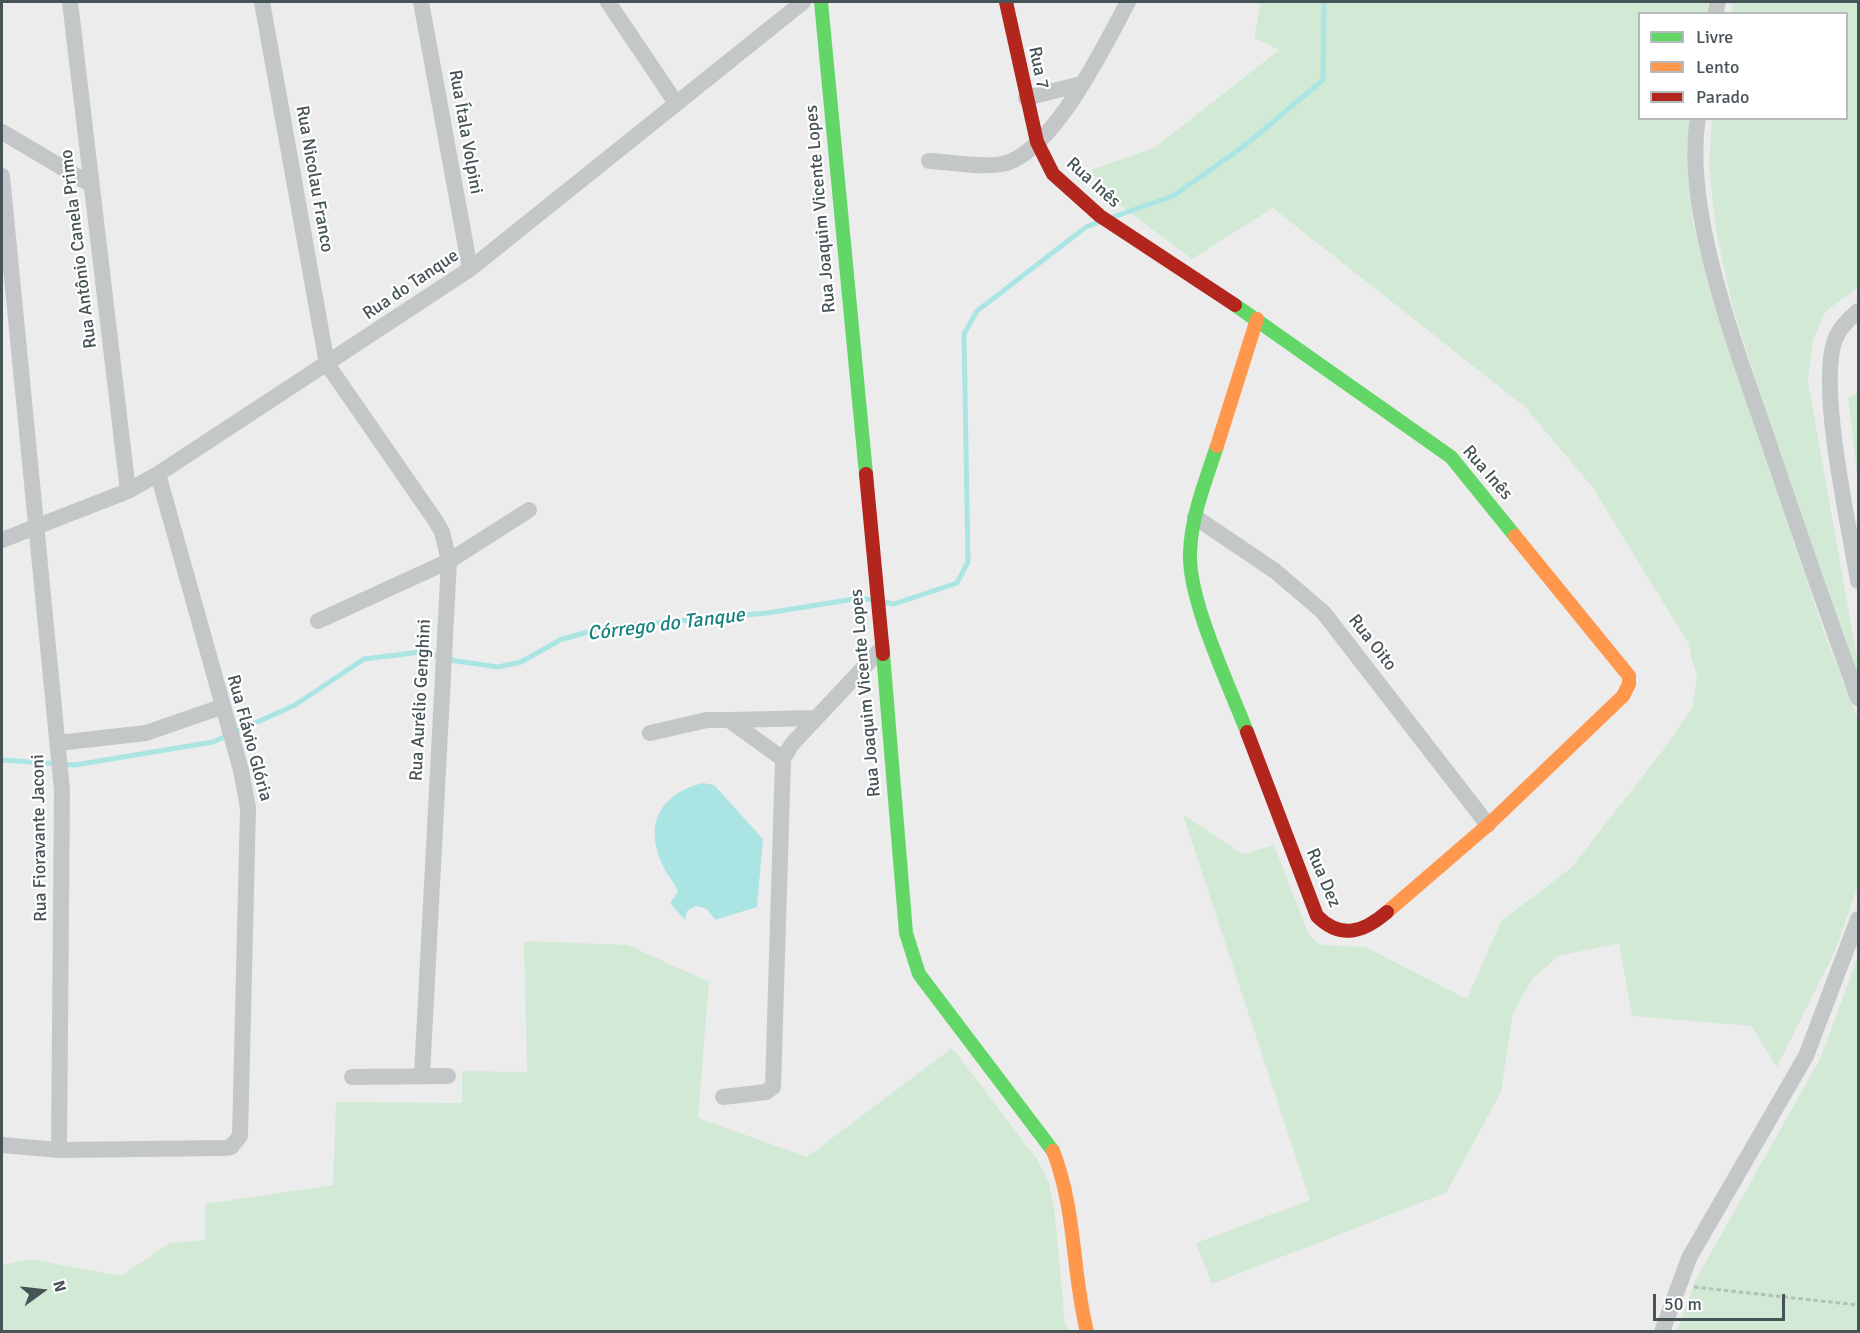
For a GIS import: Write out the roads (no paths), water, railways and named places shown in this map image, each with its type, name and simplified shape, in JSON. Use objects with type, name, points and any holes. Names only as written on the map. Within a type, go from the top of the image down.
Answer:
[{"type":"street","name":"Rua Antônio Canela Primo","points":[[70,2],[128,491]]},
{"type":"street","name":"Rua Nicolau Franco","points":[[262,2],[327,364]]},
{"type":"street","name":"Rua Ítala Volpini","points":[[422,2],[470,269]]},
{"type":"street","points":[[608,2],[676,103]]},
{"type":"street","name":"Rua Joaquim Vicente Lopes","points":[[821,2],[880,618],[906,933],[911,955],[919,974],[1052,1150],[1061,1167],[1067,1186],[1078,1293],[1088,1332]]},
{"type":"street","name":"Rua 7","points":[[1006,2],[1037,142]]},
{"type":"street","points":[[929,161],[1002,164],[1023,155],[1067,111],[1128,2]]},
{"type":"street","name":"Rua do Tanque","points":[[2,540],[128,491],[158,474],[470,269],[799,3]]},
{"type":"street","points":[[1026,98],[1081,84]]},
{"type":"street","points":[[1698,120],[1697,169],[1701,210],[1727,319],[1818,588],[1858,698]]},
{"type":"street","points":[[2,132],[90,184]]},
{"type":"street","name":"Rua Inês","points":[[1037,142],[1053,174],[1080,201],[1117,228],[1257,319],[1451,457],[1625,669]]},
{"type":"street","name":"Rua Fioravante Jaconi","points":[[2,176],[62,790],[58,1150]]},
{"type":"street","points":[[1858,311],[1837,335],[1832,354],[1830,378],[1834,439],[1858,581]]},
{"type":"street","points":[[1195,517],[1257,319]]},
{"type":"street","name":"Rua Aurélio Genghini","points":[[327,364],[435,520],[442,532],[449,561],[422,1075]]},
{"type":"street","name":"Rua Flávio Glória","points":[[58,1150],[224,1148],[237,1142],[242,1127],[249,820],[241,770],[158,474]]},
{"type":"street","points":[[318,621],[449,561],[528,510]]},
{"type":"street","name":"Rua Oito","points":[[1195,517],[1275,571],[1323,612],[1488,825]]},
{"type":"street","name":"Rua Dez","points":[[1195,517],[1187,549],[1191,584],[1317,916],[1326,926],[1350,933],[1363,930],[1488,825],[1623,696],[1629,684],[1625,669]]},
{"type":"street","points":[[723,1097],[766,1092],[773,1087],[783,759],[816,718],[882,648]]},
{"type":"street","points":[[59,748],[146,733],[222,708]]},
{"type":"street","points":[[650,733],[707,720],[816,718]]},
{"type":"street","points":[[729,720],[783,759]]},
{"type":"street","points":[[1662,1332],[1689,1258],[1806,1056],[1858,919]]},
{"type":"street","points":[[352,1077],[448,1076]]},
{"type":"street","points":[[2,1145],[58,1150]]},
{"type":"water","points":[[703,783],[714,785],[763,839],[757,907],[715,920],[707,909],[696,906],[687,911],[685,920],[670,903],[678,892],[658,853],[655,826],[665,804],[675,795]]},
{"type":"waterway","points":[[1113,217],[1173,196],[1243,147],[1323,80],[1324,2]]},
{"type":"waterway","points":[[884,602],[894,604],[957,583],[968,562],[964,334],[977,311],[1086,227],[1099,222]]},
{"type":"waterway","name":"Córrego do Tanque","points":[[2,760],[75,765],[213,742],[295,705],[364,659],[421,652],[456,661],[498,667],[521,662],[560,640],[601,628],[767,613],[860,598],[872,600]]}]
